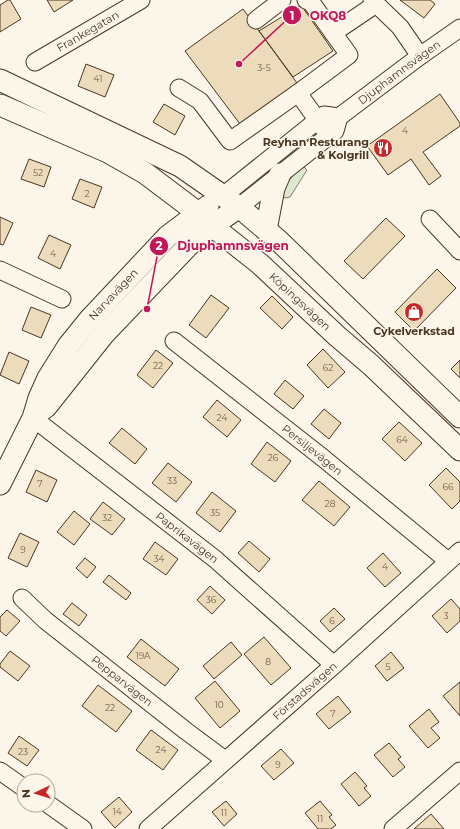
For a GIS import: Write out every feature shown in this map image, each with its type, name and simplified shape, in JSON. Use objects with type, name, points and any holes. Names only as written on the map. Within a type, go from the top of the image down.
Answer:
[{"type":"main road","name":"Köpingsvägen","points":[[0,80],[180,166],[218,210],[246,253],[371,365],[432,425],[456,437]]},
{"type":"main road","points":[[0,105],[108,152],[127,154],[182,186],[233,219],[301,282],[329,290]]},
{"type":"main road","points":[[266,230],[274,188],[280,174]]},
{"type":"main road","name":"Köpingsvägen","points":[[218,210],[266,230],[460,417]]},
{"type":"main road","name":"Narvavägen","points":[[33,418],[46,407],[104,334],[171,265],[218,210]]},
{"type":"main road","name":"Narvavägen","points":[[0,484],[33,418],[39,398],[48,378],[68,346],[88,320],[168,236],[218,210]]},
{"type":"main road","points":[[171,265],[180,264],[197,251],[211,246],[222,245],[246,253]]},
{"type":"street","name":"Frankegatan","points":[[35,62],[141,0]]},
{"type":"street","points":[[256,20],[282,0]]},
{"type":"street","points":[[179,88],[200,101],[230,141],[298,94],[349,55],[311,2],[306,0]]},
{"type":"street","points":[[333,33],[374,2],[400,27],[420,56]]},
{"type":"street","name":"Djuphamnsvägen","points":[[218,210],[324,115],[339,116],[460,28]]},
{"type":"street","points":[[298,94],[328,136]]},
{"type":"street","points":[[218,210],[280,174],[335,131],[339,116]]},
{"type":"street","points":[[430,219],[460,251]]},
{"type":"street","points":[[0,270],[62,299]]},
{"type":"street","name":"Persiljevägen","points":[[174,341],[323,458],[454,556]]},
{"type":"street","name":"Paprikavägen","points":[[33,418],[215,559],[334,665]]},
{"type":"street","name":"Förstadsvägen","points":[[148,829],[434,576],[454,556]]},
{"type":"street","name":"Pepparvägen","points":[[22,598],[45,620],[225,760]]},
{"type":"street","points":[[0,771],[16,782]]},
{"type":"street","points":[[393,829],[460,771]]},
{"type":"street","points":[[56,810],[82,829]]},
{"type":"green space","points":[[303,166],[307,170],[290,197],[281,197],[286,184]]},
{"type":"building","points":[[10,0],[21,19],[0,32],[0,5]]},
{"type":"building","points":[[47,0],[73,0],[54,12]]},
{"type":"building","points":[[400,0],[430,0],[435,4],[424,18]]},
{"type":"building","points":[[301,5],[333,51],[293,77],[259,31]]},
{"type":"building","points":[[243,9],[297,83],[240,124],[185,51]]},
{"type":"building","points":[[86,64],[114,75],[105,97],[78,86]]},
{"type":"building","points":[[440,94],[460,123],[460,126],[423,152],[441,176],[429,185],[411,159],[388,175],[367,146]]},
{"type":"building","points":[[164,104],[185,116],[175,135],[153,122]]},
{"type":"building","points":[[29,159],[51,167],[44,187],[21,179]]},
{"type":"building","points":[[80,179],[102,187],[94,208],[72,199]]},
{"type":"building","points":[[0,217],[13,223],[3,245],[0,244]]},
{"type":"building","points":[[386,218],[405,236],[363,279],[344,261]]},
{"type":"building","points":[[49,235],[71,245],[60,269],[38,258]]},
{"type":"building","points":[[437,269],[456,288],[414,331],[395,312]]},
{"type":"building","points":[[211,295],[229,308],[206,338],[189,325]]},
{"type":"building","points":[[272,296],[293,317],[282,329],[260,308]]},
{"type":"building","points":[[31,307],[51,315],[41,338],[22,330]]},
{"type":"building","points":[[323,349],[345,372],[328,388],[307,365]]},
{"type":"building","points":[[156,350],[173,363],[153,388],[137,375]]},
{"type":"building","points":[[9,352],[29,361],[19,384],[0,375]]},
{"type":"building","points":[[460,360],[460,378],[451,369]]},
{"type":"building","points":[[285,380],[304,396],[293,409],[274,394]]},
{"type":"building","points":[[217,400],[241,420],[227,437],[203,417]]},
{"type":"building","points":[[324,409],[341,423],[329,439],[311,424]]},
{"type":"building","points":[[399,422],[422,443],[405,461],[382,439]]},
{"type":"building","points":[[122,428],[147,449],[135,464],[109,443]]},
{"type":"building","points":[[267,442],[291,461],[275,482],[251,464]]},
{"type":"building","points":[[168,463],[192,482],[176,502],[152,483]]},
{"type":"building","points":[[446,468],[460,482],[460,501],[452,509],[429,485]]},
{"type":"building","points":[[36,470],[57,480],[47,502],[26,492]]},
{"type":"building","points":[[319,481],[350,507],[334,526],[302,500]]},
{"type":"building","points":[[212,492],[236,511],[220,532],[196,513]]},
{"type":"building","points":[[103,502],[125,519],[112,535],[90,519]]},
{"type":"building","points":[[74,511],[90,524],[74,545],[57,532]]},
{"type":"building","points":[[20,533],[39,542],[27,567],[8,558]]},
{"type":"building","points":[[249,541],[270,559],[259,572],[238,553]]},
{"type":"building","points":[[155,542],[178,559],[166,575],[143,559]]},
{"type":"building","points":[[383,553],[401,573],[385,587],[367,568]]},
{"type":"building","points":[[85,558],[96,567],[87,578],[76,568]]},
{"type":"building","points":[[109,575],[131,593],[126,600],[103,582]]},
{"type":"building","points":[[210,586],[225,600],[212,614],[197,600]]},
{"type":"building","points":[[451,599],[460,609],[460,621],[447,633],[432,616]]},
{"type":"building","points":[[72,603],[87,615],[79,626],[63,614]]},
{"type":"building","points":[[334,608],[345,619],[330,632],[320,621]]},
{"type":"building","points":[[7,610],[20,621],[6,636],[0,631],[0,617]]},
{"type":"building","points":[[264,637],[291,668],[271,685],[244,654]]},
{"type":"building","points":[[141,639],[179,669],[165,686],[127,657]]},
{"type":"building","points":[[231,642],[242,655],[214,679],[203,666]]},
{"type":"building","points":[[10,651],[30,666],[18,681],[0,667],[0,664]]},
{"type":"building","points":[[391,652],[404,668],[387,681],[375,666]]},
{"type":"building","points":[[215,681],[240,711],[220,728],[195,698]]},
{"type":"building","points":[[460,682],[460,716],[443,696]]},
{"type":"building","points":[[98,685],[132,711],[116,732],[82,706]]},
{"type":"building","points":[[338,696],[351,712],[329,729],[316,714]]},
{"type":"building","points":[[429,709],[439,722],[431,728],[440,738],[428,748],[409,726]]},
{"type":"building","points":[[151,730],[178,750],[163,770],[136,750]]},
{"type":"building","points":[[19,736],[39,750],[27,766],[8,753]]},
{"type":"building","points":[[389,743],[401,757],[398,759],[405,767],[393,777],[374,755]]},
{"type":"building","points":[[281,749],[294,763],[274,780],[261,766]]},
{"type":"building","points":[[355,772],[367,786],[364,788],[371,796],[359,806],[341,784]]},
{"type":"building","points":[[119,797],[132,812],[115,828],[101,812]]},
{"type":"building","points":[[226,801],[237,814],[224,826],[212,812]]},
{"type":"building","points":[[320,801],[332,815],[329,817],[336,825],[331,829],[318,829],[305,813]]},
{"type":"building","points":[[431,814],[444,829],[414,829]]},
{"type":"place","name":"OKQ8","points":[[239,64]]},
{"type":"place","name":"Reyhan Resturang & Kolgrill","points":[[383,148]]},
{"type":"place","name":"Djuphamnsvägen","points":[[147,309]]},
{"type":"place","name":"Cykelverkstad","points":[[414,312]]}]
